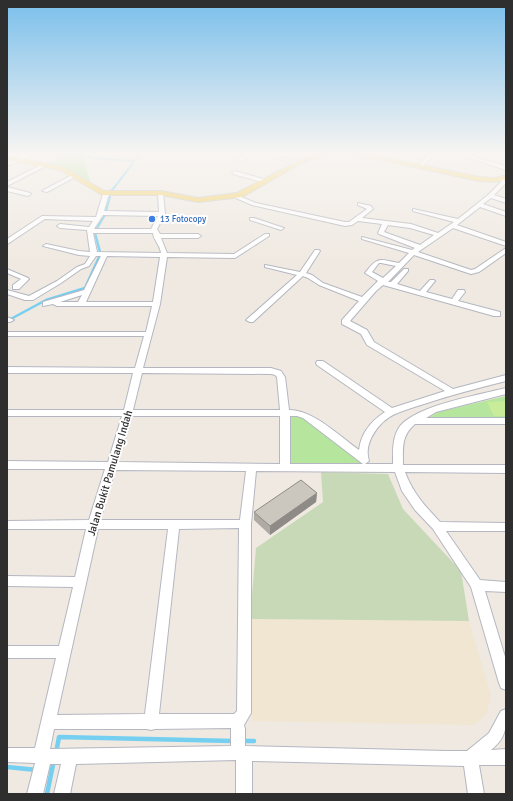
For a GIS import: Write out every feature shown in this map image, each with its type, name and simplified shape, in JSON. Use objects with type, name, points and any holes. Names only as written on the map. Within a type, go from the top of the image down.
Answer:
[{"type":"main road","points":[[96,190],[106,194],[161,193],[195,200],[234,196],[246,190]]},
{"type":"street","points":[[10,190],[28,194]]},
{"type":"street","points":[[452,392],[370,343],[362,330],[345,322],[363,300],[413,252],[459,221],[496,190]]},
{"type":"street","points":[[161,193],[162,214],[155,234],[164,250],[164,255]]},
{"type":"street","points":[[7,292],[25,298],[30,298],[60,282],[79,268],[87,265],[94,254],[91,231],[102,215],[106,194]]},
{"type":"street","points":[[234,196],[250,203],[273,217],[281,228]]},
{"type":"street","points":[[490,196],[506,201]]},
{"type":"street","points":[[252,219],[273,217],[350,224],[359,219],[370,208],[360,204]]},
{"type":"street","points":[[479,205],[505,214]]},
{"type":"street","points":[[415,210],[459,221]]},
{"type":"street","points":[[7,242],[44,217],[162,214]]},
{"type":"street","points":[[359,219],[411,226],[439,234]]},
{"type":"street","points":[[386,222],[381,233],[420,247]]},
{"type":"street","points":[[452,225],[506,244]]},
{"type":"street","points":[[60,226],[91,231],[198,236]]},
{"type":"street","points":[[46,246],[79,253],[94,254],[235,256],[266,235]]},
{"type":"street","points":[[364,238],[474,272],[506,250]]},
{"type":"street","points":[[250,320],[302,274],[317,251]]},
{"type":"street","points":[[81,304],[105,254]]},
{"type":"street","name":"Jalan Bukit Pamulang Indah","points":[[35,794],[43,762],[49,722],[93,525],[128,413],[149,334],[156,304],[164,255]]},
{"type":"street","points":[[400,265],[381,261],[377,262],[368,273],[382,282],[497,314]]},
{"type":"street","points":[[267,266],[314,278],[321,284],[363,300]]},
{"type":"street","points":[[392,285],[406,270]]},
{"type":"street","points":[[7,271],[26,279],[16,287]]},
{"type":"street","points":[[422,293],[432,281]]},
{"type":"street","points":[[87,292],[46,304],[156,304]]},
{"type":"street","points":[[454,302],[461,292]]},
{"type":"street","points":[[7,334],[149,334]]},
{"type":"street","points":[[320,363],[391,412]]},
{"type":"street","points":[[7,370],[271,371],[278,373],[281,377],[284,412],[285,468]]},
{"type":"street","points":[[363,458],[368,433],[381,419],[391,412],[452,392],[506,378]]},
{"type":"street","points":[[506,391],[433,410],[413,421],[404,428],[398,442],[398,467],[406,488],[419,507],[437,526],[477,585],[506,682]]},
{"type":"street","points":[[7,413],[284,412],[303,414],[363,458],[369,469]]},
{"type":"street","points":[[413,421],[506,421]]},
{"type":"street","points":[[7,465],[506,469]]},
{"type":"street","points":[[49,722],[151,723],[238,721],[242,717],[244,701],[245,524],[251,467]]},
{"type":"street","points":[[7,525],[245,524]]},
{"type":"street","points":[[151,723],[174,525]]},
{"type":"street","points":[[437,526],[506,527]]},
{"type":"street","points":[[7,581],[80,582]]},
{"type":"street","points":[[477,585],[506,587]]},
{"type":"street","points":[[7,652],[65,652]]},
{"type":"street","points":[[470,758],[494,738],[506,716]]},
{"type":"street","points":[[238,729],[244,794]]},
{"type":"street","points":[[7,755],[43,762],[68,757],[241,750],[470,758],[506,757]]},
{"type":"street","points":[[62,794],[68,757]]},
{"type":"street","points":[[470,758],[476,794]]},
{"type":"shaded area","points":[[250,619],[469,621],[491,696],[486,715],[473,725],[252,721]]},
{"type":"green space","points":[[506,396],[506,419],[424,420],[438,412]]},
{"type":"green space","points":[[506,401],[506,416],[494,416],[487,402]]},
{"type":"green space","points":[[288,415],[301,416],[359,459],[361,465],[290,465]]},
{"type":"green space","points":[[321,472],[388,474],[403,509],[461,571],[469,621],[250,619],[256,548],[323,502]]},
{"type":"building","points":[[301,480],[317,493],[270,526],[254,512]]},
{"type":"waterway","points":[[96,230],[105,215],[110,197]]},
{"type":"waterway","points":[[96,229],[95,233],[100,252]]},
{"type":"waterway","points":[[7,321],[46,300],[85,288],[99,257]]},
{"type":"waterway","points":[[56,753],[59,737],[234,741]]},
{"type":"waterway","points":[[241,741],[254,741]]},
{"type":"waterway","points":[[47,794],[54,760]]},
{"type":"waterway","points":[[7,767],[37,770]]},
{"type":"place","name":"13 Fotocopy","points":[[152,219]]}]
